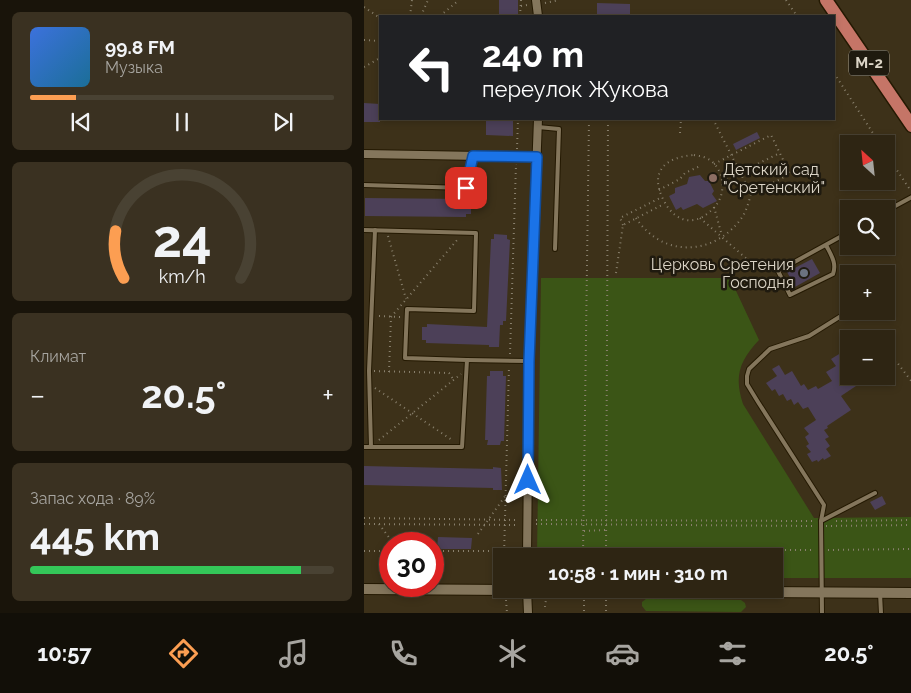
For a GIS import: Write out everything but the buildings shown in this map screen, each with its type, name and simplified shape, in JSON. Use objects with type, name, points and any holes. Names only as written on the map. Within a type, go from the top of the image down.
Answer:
[{"type":"highway","points":[[820,0],[830,15]]},
{"type":"highway","name":"М-2","points":[[826,0],[911,126]]},
{"type":"highway","name":"М-2","points":[[835,21],[911,135]]},
{"type":"street","points":[[536,0],[538,15]]},
{"type":"street","points":[[527,548],[529,361],[538,123]]},
{"type":"street","points":[[364,154],[537,157]]},
{"type":"street","points":[[364,589],[493,589]]},
{"type":"street","points":[[783,592],[911,593]]},
{"type":"street","points":[[528,598],[528,613]]},
{"type":"lane","points":[[538,123],[559,129],[556,249]]},
{"type":"lane","points":[[364,185],[466,188],[473,156]]},
{"type":"lane","points":[[895,206],[911,196]]},
{"type":"lane","points":[[364,230],[476,233],[474,311],[407,309],[405,358],[529,361]]},
{"type":"lane","points":[[371,447],[369,371],[375,230]]},
{"type":"lane","points":[[826,246],[833,260],[835,268],[833,274],[790,295],[778,271],[840,237]]},
{"type":"lane","points":[[822,613],[821,524],[824,505],[747,384],[747,376],[749,369],[770,349],[809,336],[840,317]]},
{"type":"lane","points":[[364,447],[462,447],[467,360]]},
{"type":"lane","points":[[821,524],[875,493]]},
{"type":"lane","points":[[880,592],[880,613]]},
{"type":"path","points":[[410,15],[412,0]]},
{"type":"path","points":[[421,15],[428,0]]},
{"type":"path","points":[[441,15],[459,0]]},
{"type":"path","points":[[520,15],[521,0]]},
{"type":"path","points":[[786,0],[795,15]]},
{"type":"path","points":[[364,8],[379,17]]},
{"type":"path","points":[[364,40],[379,41]]},
{"type":"path","points":[[364,67],[379,59]]},
{"type":"path","points":[[835,75],[874,135]]},
{"type":"path","points":[[504,548],[518,120]]},
{"type":"path","points":[[583,548],[589,120]]},
{"type":"path","points":[[606,548],[608,120]]},
{"type":"path","points":[[680,133],[681,120]]},
{"type":"path","points":[[714,120],[751,194]]},
{"type":"path","points":[[636,218],[642,228],[652,237],[664,243],[675,246],[705,246],[722,237],[743,215],[751,194],[790,174],[770,135],[714,164]]},
{"type":"path","points":[[722,182],[780,153]]},
{"type":"path","points":[[694,155],[706,158],[714,164],[720,173],[722,182],[720,200],[710,213],[700,218],[683,220],[675,217],[665,204],[658,182],[662,168],[668,162],[677,157],[694,155]]},
{"type":"path","points":[[659,190],[680,179],[685,173],[700,166]]},
{"type":"path","points":[[895,167],[911,191]]},
{"type":"path","points":[[616,273],[623,225],[620,218],[662,197]]},
{"type":"path","points":[[623,225],[665,204]]},
{"type":"path","points":[[714,207],[722,237]]},
{"type":"path","points":[[700,218],[764,274]]},
{"type":"path","points":[[386,230],[406,299]]},
{"type":"path","points":[[389,372],[391,317],[463,233]]},
{"type":"path","points":[[371,316],[407,317]]},
{"type":"path","points":[[895,363],[911,382]]},
{"type":"path","points":[[371,447],[466,369]]},
{"type":"path","points":[[369,371],[449,373],[454,379]]},
{"type":"path","points":[[369,384],[462,447]]},
{"type":"path","points":[[478,534],[506,495]]},
{"type":"path","points":[[364,518],[506,519],[528,522],[584,524],[911,525]]},
{"type":"path","points":[[364,524],[505,524],[584,519],[821,524],[911,520]]},
{"type":"path","points":[[379,524],[385,532]]},
{"type":"path","points":[[584,531],[606,530]]},
{"type":"path","points":[[783,550],[911,549]]},
{"type":"path","points":[[364,551],[379,551]]},
{"type":"path","points":[[444,551],[493,551]]},
{"type":"path","points":[[506,598],[506,613]]},
{"type":"green space","points":[[541,278],[730,278],[759,340],[747,355],[740,370],[739,386],[743,404],[814,518],[911,517],[911,578],[783,578],[783,548],[537,548]]},
{"type":"green space","points":[[646,599],[741,600],[745,603],[746,607],[741,612],[646,611],[642,606],[642,602]]},
{"type":"place","name":"Детский сад \"Сретенский\"","points":[[713,178]]},
{"type":"place","name":"Церковь Сретения Господня","points":[[804,273]]},
{"type":"route","points":[[466,188],[473,156],[537,157],[529,361],[528,480]]}]
